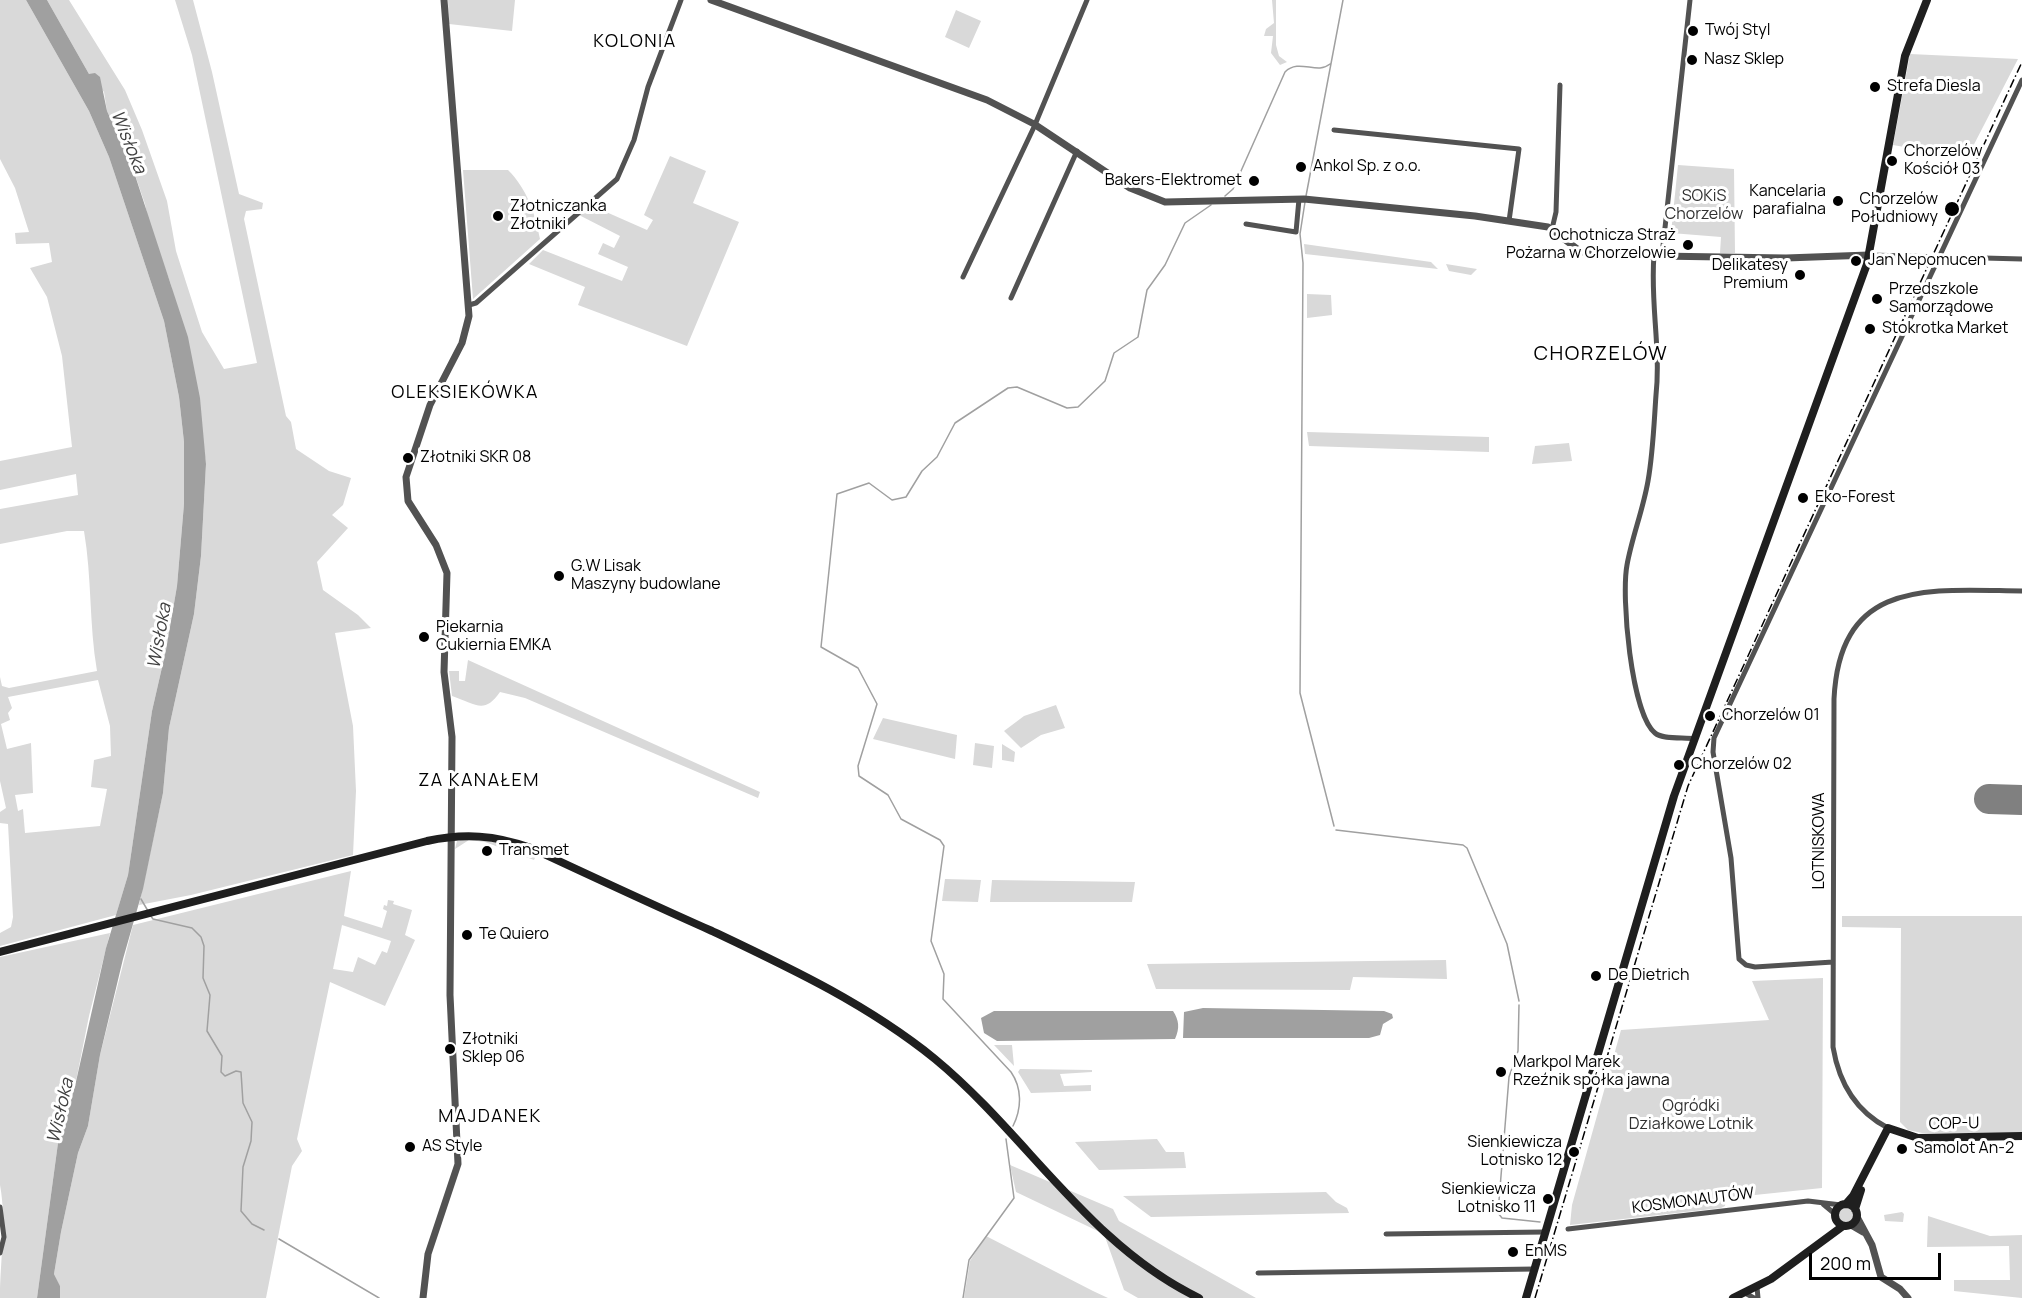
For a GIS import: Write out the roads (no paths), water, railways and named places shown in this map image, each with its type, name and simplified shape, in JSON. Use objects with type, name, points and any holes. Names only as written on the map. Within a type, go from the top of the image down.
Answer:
[{"type":"main road","points":[[1526,1298],[1659,843],[1869,255],[1905,56],[1927,0]]},
{"type":"main road","points":[[4,952],[452,836],[486,836],[531,848],[786,966],[869,1012],[952,1074],[1117,1242],[1169,1282],[1199,1298]]},
{"type":"main road","points":[[1827,1235],[1843,1205],[1853,1196],[1890,1129]]},
{"type":"main road","points":[[1733,1298],[1757,1287],[1792,1265],[1827,1235],[1847,1226],[1856,1213],[1859,1194],[1890,1129]]},
{"type":"main road","name":"COP-U","points":[[1890,1129],[1929,1138],[2022,1137]]},
{"type":"main road","points":[[1843,1205],[1856,1213]]},
{"type":"main road","points":[[1835,1217],[1847,1226]]},
{"type":"street","points":[[423,1298],[428,1254],[458,1164],[450,995],[452,737],[444,672],[447,573],[436,545],[408,501],[406,484],[430,405],[466,333],[469,305],[444,0]]},
{"type":"street","points":[[469,305],[476,303],[517,269],[616,179],[634,140],[648,87],[681,0]]},
{"type":"street","points":[[711,0],[987,100],[1034,124],[1130,188],[1165,202],[1299,199],[1509,220],[1552,229],[1587,254],[1786,258],[1869,255],[2022,259]]},
{"type":"street","points":[[963,277],[1034,124],[1087,0]]},
{"type":"street","points":[[1662,255],[1690,0]]},
{"type":"street","points":[[1833,962],[1755,967],[1746,965],[1739,959],[1731,858],[1713,743],[1835,476],[2022,80]]},
{"type":"street","points":[[1552,229],[1556,212],[1560,85]]},
{"type":"street","points":[[1334,130],[1519,149],[1509,220]]},
{"type":"street","points":[[1011,298],[1077,151]]},
{"type":"street","points":[[1246,224],[1296,232],[1299,199]]},
{"type":"street","points":[[1654,255],[1653,281],[1659,370],[1649,478],[1627,566],[1625,591],[1627,637],[1637,689],[1652,728],[1659,735],[1695,739]]},
{"type":"street","name":"LOTNISKOWA","points":[[1890,1129],[1856,1104],[1837,1070],[1832,1044],[1834,699],[1838,663],[1849,638],[1876,608],[1914,592],[2022,591]]},
{"type":"street","name":"KOSMONAUTÓW","points":[[1568,1229],[1808,1201],[1843,1205]]},
{"type":"street","points":[[1822,1203],[1835,1217]]},
{"type":"street","points":[[0,1207],[4,1237],[0,1253]]},
{"type":"street","points":[[1856,1213],[1881,1277],[1900,1289],[1908,1298]]},
{"type":"street","points":[[1847,1226],[1865,1233]]},
{"type":"street","points":[[1386,1234],[1545,1232]]},
{"type":"street","points":[[1258,1273],[1534,1269]]},
{"type":"street","points":[[1745,1293],[1756,1298],[1757,1287]]},
{"type":"waterway","points":[[1306,196],[1343,0]]},
{"type":"waterway","points":[[1225,196],[1233,189],[1285,72],[1296,66],[1319,68],[1330,64]]},
{"type":"waterway","points":[[1305,202],[1300,234],[1303,263],[1300,693],[1334,826]]},
{"type":"waterway","points":[[1013,1126],[1020,1098],[1015,1078],[943,999],[944,974],[931,941],[944,846],[940,840],[901,819],[888,795],[859,776],[858,766],[877,704],[858,668],[821,647],[837,494],[869,483],[892,500],[906,497],[922,471],[937,457],[955,423],[1008,388],[1017,387],[1067,408],[1078,407],[1105,381],[1114,353],[1138,337],[1147,290],[1165,265],[1185,223],[1211,205]]},
{"type":"waterway","points":[[1336,830],[1463,845],[1467,848],[1507,944],[1519,1001]]},
{"type":"waterway","points":[[141,899],[148,911]]},
{"type":"waterway","points":[[150,915],[153,919],[192,928],[201,937],[204,946],[203,978],[210,995],[207,1031],[222,1056],[221,1072],[225,1076],[236,1071],[241,1072],[243,1103],[252,1122],[251,1141],[243,1167],[241,1211],[252,1224],[264,1230]]},
{"type":"waterway","points":[[1519,1005],[1518,1051],[1509,1077],[1498,1213],[1502,1218],[1540,1222]]},
{"type":"waterway","points":[[963,1298],[969,1260],[1014,1198],[1006,1139]]},
{"type":"waterway","points":[[279,1239],[379,1298]]},
{"type":"railway","points":[[1535,1298],[1688,786],[2022,62]]},
{"type":"place","name":"Twój Styl","points":[[1693,31]]},
{"type":"place","name":"Nasz Sklep","points":[[1692,60]]},
{"type":"place","name":"Strefa Diesla","points":[[1875,87]]},
{"type":"place","name":"Chorzelów Kościół 03","points":[[1892,161]]},
{"type":"place","name":"Ankol Sp. z o.o.","points":[[1301,167]]},
{"type":"place","name":"Bakers-Elektromet","points":[[1254,181]]},
{"type":"place","name":"Kancelaria parafialna","points":[[1838,201]]},
{"type":"place","name":"Chorzelów Południowy","points":[[1952,209]]},
{"type":"place","name":"Złotniczanka Złotniki","points":[[498,216]]},
{"type":"place","name":"Ochotnicza Straż Pożarna w Chorzelowie","points":[[1688,245]]},
{"type":"place","name":"Jan Nepomucen","points":[[1856,261]]},
{"type":"place","name":"Delikatesy Premium","points":[[1800,275]]},
{"type":"place","name":"Przedszkole Samorządowe","points":[[1877,299]]},
{"type":"place","name":"Stokrotka Market","points":[[1870,329]]},
{"type":"place","name":"Złotniki SKR 08","points":[[408,458]]},
{"type":"place","name":"Eko-Forest","points":[[1803,498]]},
{"type":"place","name":"G.W Lisak Maszyny budowlane","points":[[559,576]]},
{"type":"place","name":"Piekarnia Cukiernia EMKA","points":[[424,637]]},
{"type":"place","name":"Chorzelów 01","points":[[1710,716]]},
{"type":"place","name":"Chorzelów 02","points":[[1679,765]]},
{"type":"place","name":"Transmet","points":[[487,851]]},
{"type":"place","name":"Te Quiero","points":[[467,935]]},
{"type":"place","name":"De Dietrich","points":[[1596,976]]},
{"type":"place","name":"Złotniki Sklep 06","points":[[450,1049]]},
{"type":"place","name":"Markpol Marek Rzeźnik spółka jawna","points":[[1501,1072]]},
{"type":"place","name":"AS Style","points":[[410,1147]]},
{"type":"place","name":"Samolot An-2","points":[[1902,1149]]},
{"type":"place","name":"Sienkiewicza Lotnisko 12","points":[[1574,1152]]},
{"type":"place","name":"Sienkiewicza Lotnisko 11","points":[[1548,1199]]},
{"type":"place","name":"EnMS","points":[[1513,1252]]},
{"type":"district","name":"KOLONIA","points":[[635,42]]},
{"type":"district","name":"CHORZELÓW","points":[[1601,354]]},
{"type":"district","name":"OLEKSIEKÓWKA","points":[[465,393]]},
{"type":"district","name":"ZA KANAŁEM","points":[[479,781]]},
{"type":"district","name":"MAJDANEK","points":[[490,1117]]},
{"type":"water label","name":"Wisłoka","points":[[128,142]]},
{"type":"water label","name":"Wisłoka","points":[[160,636]]},
{"type":"water label","name":"Wisłoka","points":[[61,1111]]},
{"type":"park label","name":"SOKiS Chorzelów","points":[[1704,206]]},
{"type":"park label","name":"Ogródki Działkowe Lotnik","points":[[1691,1116]]}]
